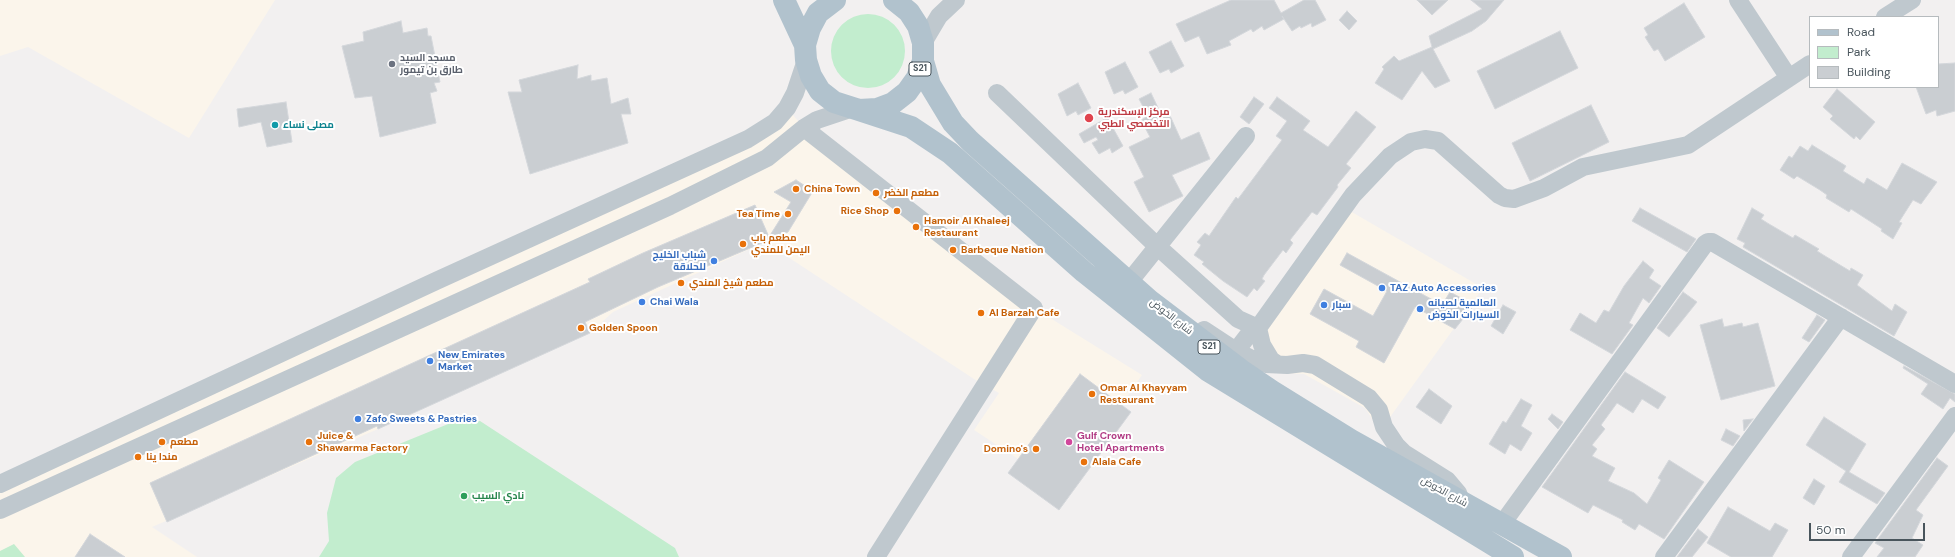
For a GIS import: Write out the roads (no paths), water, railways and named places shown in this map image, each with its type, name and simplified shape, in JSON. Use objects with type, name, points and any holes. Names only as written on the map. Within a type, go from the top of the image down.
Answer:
[{"type":"main road","name":"S21","points":[[784,0],[806,52],[811,76],[820,91],[834,102],[855,109],[877,109],[893,103],[907,92],[917,78],[923,52],[918,26],[909,12],[894,0]]},
{"type":"main road","points":[[806,52],[810,28],[818,13],[835,0]]},
{"type":"main road","name":"شارع الخوض","points":[[923,52],[930,85],[953,123],[970,141],[1156,306],[1272,392],[1351,440],[1561,557]]},
{"type":"main road","name":"شارع الخوض","points":[[855,109],[911,127],[950,153],[1084,272],[1207,370],[1503,555]]},
{"type":"street","points":[[923,52],[939,16],[956,0]]},
{"type":"street","points":[[1738,0],[1789,78]]},
{"type":"street","points":[[1887,16],[1912,0]]},
{"type":"street","points":[[0,484],[436,281],[748,139],[775,122],[787,108],[795,93],[806,52]]},
{"type":"street","points":[[1236,351],[1249,334],[1258,328],[1353,195],[1390,156],[1411,142],[1424,139],[1438,141],[1499,195],[1505,198],[1514,199],[1544,188],[1583,167],[1688,145],[1809,65]]},
{"type":"street","points":[[997,93],[1158,247],[1238,319],[1258,328],[1264,349],[1277,364]]},
{"type":"street","points":[[0,510],[684,200],[767,158],[804,128],[828,115],[855,109]]},
{"type":"street","points":[[804,128],[1034,308],[876,557]]},
{"type":"street","points":[[1129,282],[1246,136]]},
{"type":"street","points":[[1502,524],[1705,244],[1712,242],[1955,384]]},
{"type":"street","points":[[1156,306],[1187,318],[1236,351],[1256,361],[1277,364],[1303,363],[1315,365],[1369,398],[1379,410],[1384,426],[1396,445],[1404,453],[1447,480],[1458,493],[1461,501]]},
{"type":"street","points":[[1664,557],[1841,317]]},
{"type":"street","points":[[1851,557],[1955,416]]},
{"type":"place","name":"مسجد السيد طارق بن تيمور","points":[[392,64]]},
{"type":"place","name":"مركز الإسكندرية التخصصي الطبي","points":[[1089,118]]},
{"type":"place","name":"مصلى نساء","points":[[275,125]]},
{"type":"place","name":"China Town","points":[[796,189]]},
{"type":"place","name":"مطعم الخضر","points":[[876,193]]},
{"type":"place","name":"Rice Shop","points":[[897,211]]},
{"type":"place","name":"Tea Time","points":[[788,214]]},
{"type":"place","name":"Hamoir Al Khaleej Restaurant","points":[[916,227]]},
{"type":"place","name":"مطعم باب اليمن للمندي","points":[[743,244]]},
{"type":"place","name":"Barbeque Nation","points":[[953,250]]},
{"type":"place","name":"شباب الخليج للحلاقة","points":[[714,261]]},
{"type":"place","name":"مطعم شيخ المندي","points":[[681,283]]},
{"type":"place","name":"TAZ Auto Accessories","points":[[1382,288]]},
{"type":"place","name":"Chai Wala","points":[[642,302]]},
{"type":"place","name":"سبار","points":[[1324,305]]},
{"type":"place","name":"العالمية لصيانه السيارات الخوض","points":[[1420,309]]},
{"type":"place","name":"Al Barzah Cafe","points":[[981,313]]},
{"type":"place","name":"Golden Spoon","points":[[581,328]]},
{"type":"place","name":"New Emirates Market","points":[[430,361]]},
{"type":"place","name":"Omar Al Khayyam Restaurant","points":[[1092,394]]},
{"type":"place","name":"Zafo Sweets & Pastries","points":[[358,419]]},
{"type":"place","name":"مطعم","points":[[162,442]]},
{"type":"place","name":"Juice & Shawarma Factory","points":[[309,442]]},
{"type":"place","name":"Gulf Crown Hotel Apartments","points":[[1069,442]]},
{"type":"place","name":"Domino's","points":[[1036,449]]},
{"type":"place","name":"مندا ينا","points":[[138,457]]},
{"type":"place","name":"Alala Cafe","points":[[1084,462]]},
{"type":"place","name":"نادي السيب","points":[[464,496]]}]
